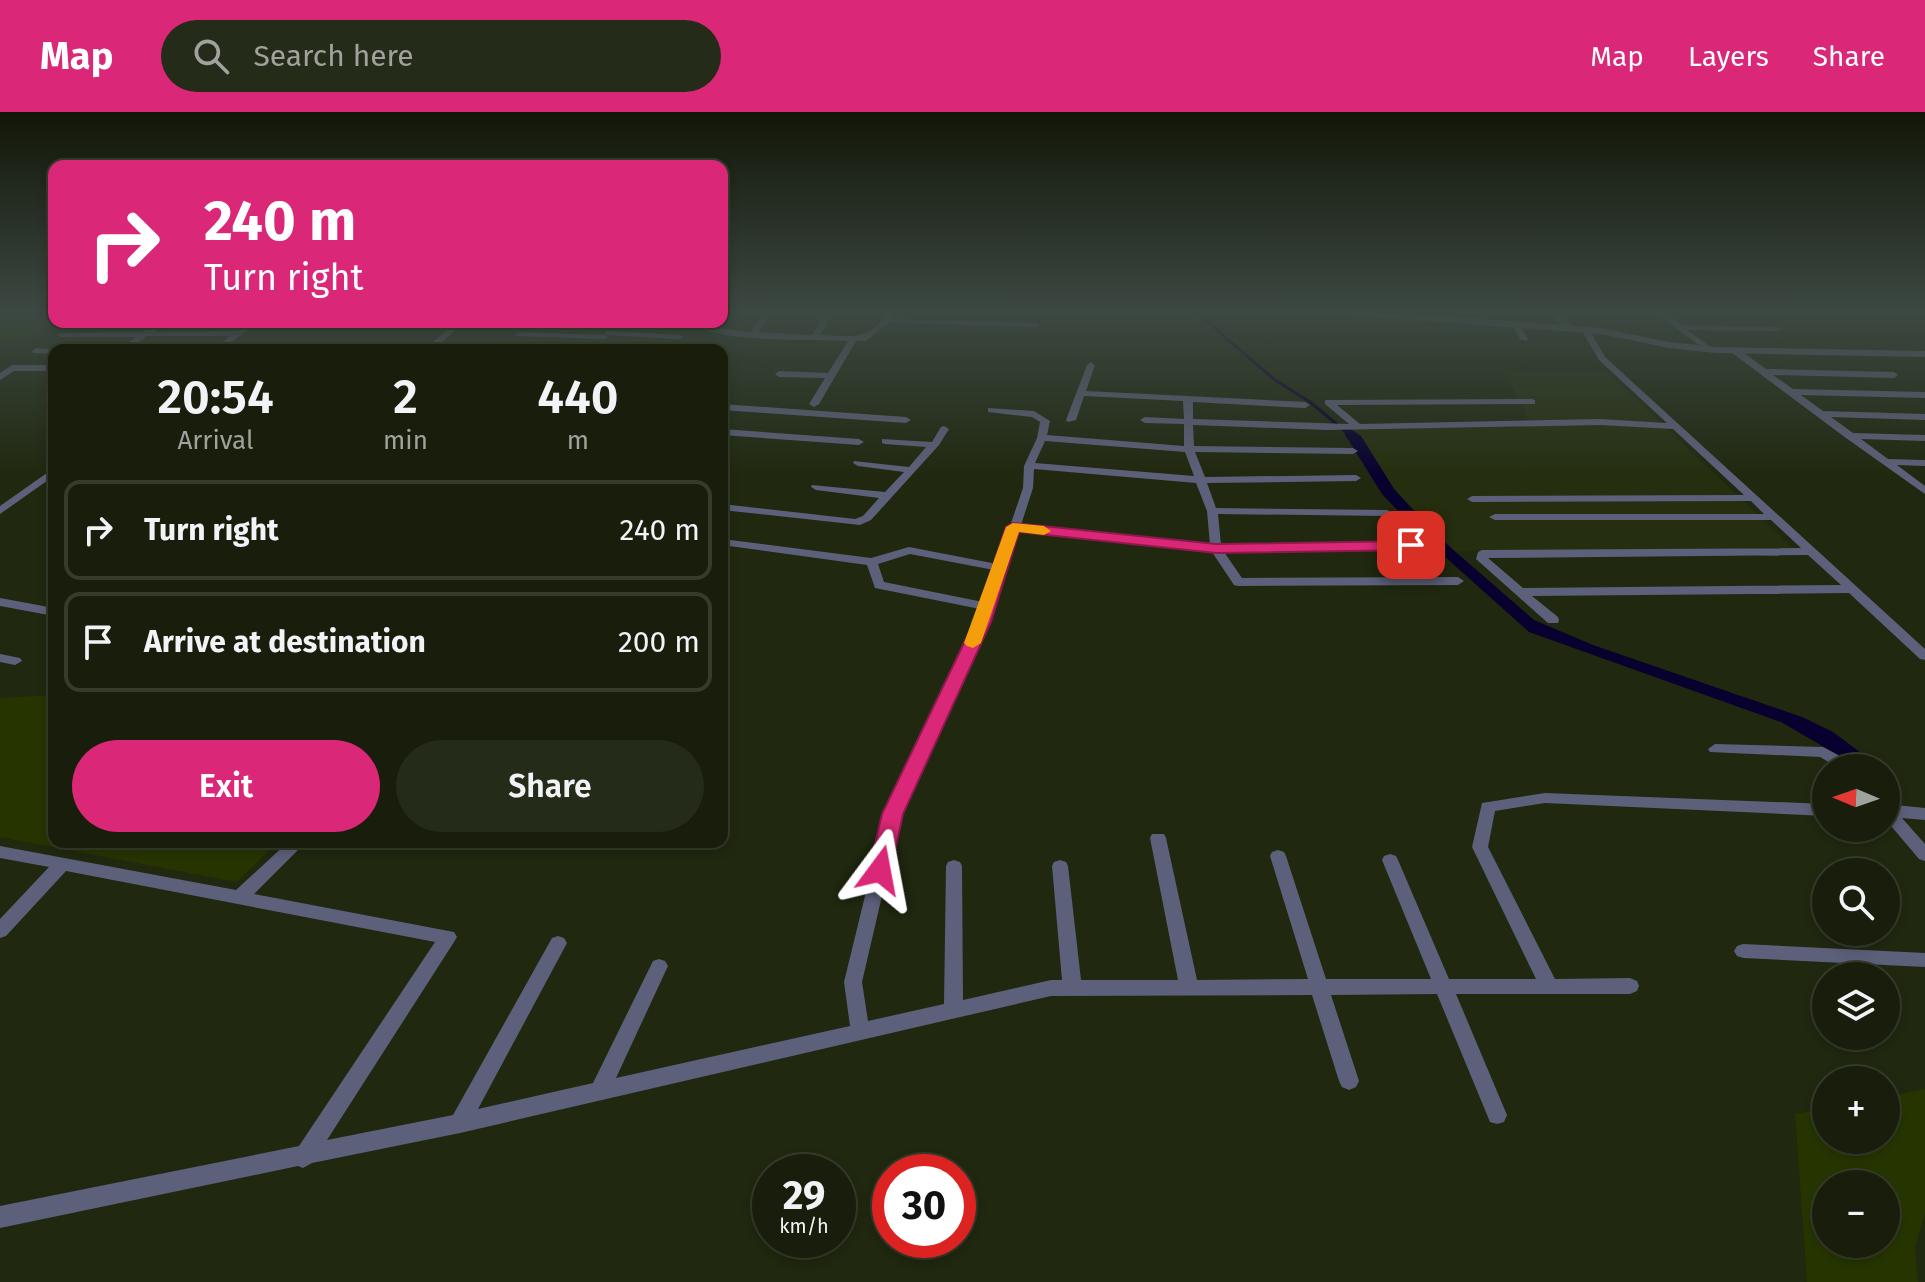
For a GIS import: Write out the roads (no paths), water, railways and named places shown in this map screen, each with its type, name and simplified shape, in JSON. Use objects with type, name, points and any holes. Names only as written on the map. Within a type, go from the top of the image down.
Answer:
[{"type":"street","points":[[814,404],[836,367]]},
{"type":"street","points":[[1071,420],[1090,367]]},
{"type":"street","points":[[1611,367],[1925,656]]},
{"type":"street","points":[[1756,367],[1925,490]]},
{"type":"street","points":[[1,376],[12,368],[48,368]]},
{"type":"street","points":[[1763,372],[1894,375]]},
{"type":"street","points":[[779,374],[830,376]]},
{"type":"street","points":[[1788,392],[1925,395]]},
{"type":"street","points":[[1081,393],[1305,405]]},
{"type":"street","points":[[1188,400],[1189,449],[1212,511],[1216,549],[1238,582],[1458,581]]},
{"type":"street","points":[[1356,425],[1328,402],[1532,402]]},
{"type":"street","points":[[728,407],[906,420]]},
{"type":"street","points":[[728,421],[737,408]]},
{"type":"street","points":[[860,1031],[853,982],[893,814],[988,607],[1028,488],[1029,466],[1042,438],[1043,417],[991,410]]},
{"type":"street","points":[[1819,414],[1925,417]]},
{"type":"street","points":[[1145,420],[1327,427],[1600,422],[1675,426]]},
{"type":"street","points":[[728,508],[856,523],[867,518],[944,429]]},
{"type":"street","points":[[728,430],[859,442]]},
{"type":"street","points":[[1849,436],[1925,438]]},
{"type":"street","points":[[1042,438],[1189,449],[1353,451]]},
{"type":"street","points":[[885,441],[933,445]]},
{"type":"street","points":[[1884,462],[1925,463]]},
{"type":"street","points":[[858,463],[911,470]]},
{"type":"street","points":[[1029,466],[1200,480],[1356,478]]},
{"type":"street","points":[[0,511],[48,475]]},
{"type":"street","points":[[816,487],[887,496]]},
{"type":"street","points":[[1472,499],[1752,498]]},
{"type":"street","points":[[1212,511],[1387,513]]},
{"type":"street","points":[[1495,517],[1773,517]]},
{"type":"street","points":[[1013,527],[1216,549],[1411,545]]},
{"type":"street","points":[[728,543],[872,562],[909,550],[1001,568]]},
{"type":"street","points":[[1553,620],[1482,559],[1482,554],[1810,551]]},
{"type":"street","points":[[872,562],[879,585],[988,607]]},
{"type":"street","points":[[1521,592],[1850,589]]},
{"type":"street","points":[[0,602],[48,611]]},
{"type":"street","points":[[1715,749],[1826,754]]},
{"type":"street","points":[[1549,986],[1480,847],[1488,807],[1545,798],[1812,809]]},
{"type":"street","points":[[1900,812],[1925,814]]},
{"type":"street","points":[[1900,826],[1925,855]]},
{"type":"street","points":[[1158,838],[1189,987]]},
{"type":"street","points":[[240,897],[292,848]]},
{"type":"street","points":[[0,852],[448,937],[303,1158]]},
{"type":"street","points":[[1278,856],[1349,1081]]},
{"type":"street","points":[[1390,860],[1497,1115]]},
{"type":"street","points":[[0,931],[63,863]]},
{"type":"street","points":[[953,1010],[954,866]]},
{"type":"street","points":[[1060,866],[1072,988]]},
{"type":"street","points":[[460,1123],[558,943]]},
{"type":"street","points":[[1743,951],[1925,960]]},
{"type":"street","points":[[600,1091],[659,966]]},
{"type":"street","points":[[0,1217],[227,1170],[303,1158],[1051,988],[1630,986]]},
{"type":"waterway","points":[[1259,367],[1351,436]]}]
